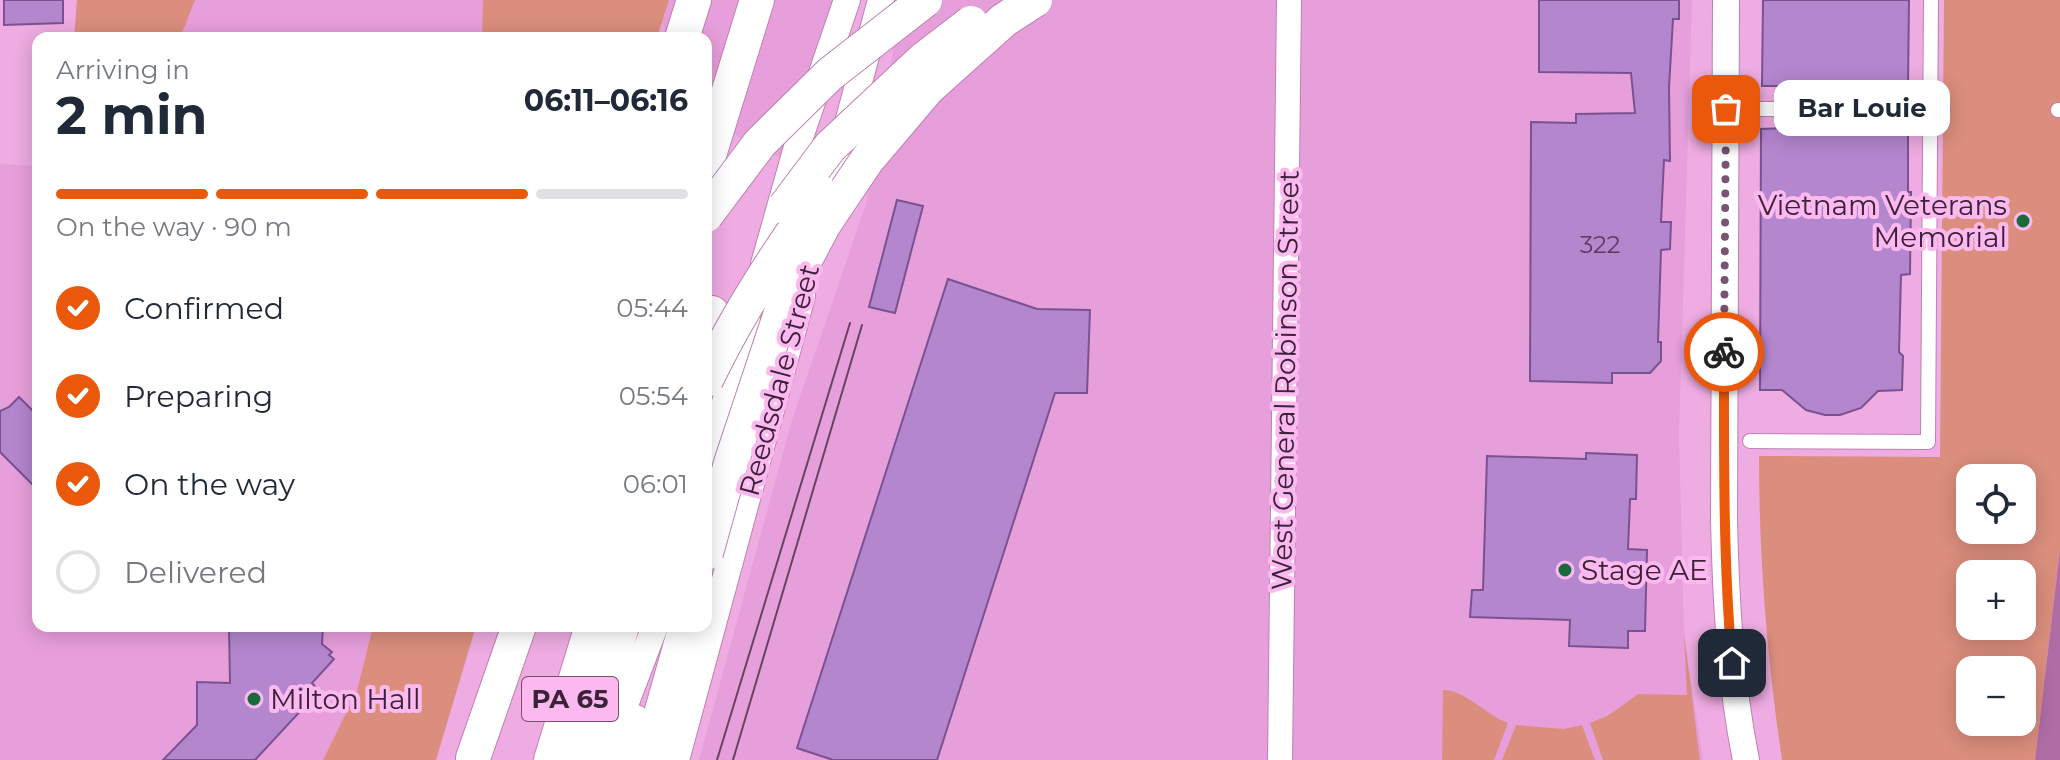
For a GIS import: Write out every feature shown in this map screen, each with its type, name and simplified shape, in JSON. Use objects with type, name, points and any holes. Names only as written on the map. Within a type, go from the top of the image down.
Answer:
[{"type":"highway","points":[[684,32],[694,0]]},
{"type":"highway","points":[[712,146],[757,0]]},
{"type":"highway","points":[[712,207],[760,143],[830,74],[925,0]]},
{"type":"highway","points":[[712,315],[750,252],[830,147],[924,59],[1002,0]]},
{"type":"highway","points":[[712,368],[732,326],[782,245],[832,178],[924,86],[1036,0]]},
{"type":"highway","points":[[712,531],[731,463],[788,292],[824,224],[867,160],[928,88],[1004,20],[1036,0]]},
{"type":"highway","points":[[472,759],[504,632]]},
{"type":"highway","points":[[472,759],[517,632]]},
{"type":"highway","name":"PA 65","points":[[551,760],[589,632]]},
{"type":"highway","points":[[583,760],[620,632]]},
{"type":"highway","points":[[648,760],[684,632]]},
{"type":"main road","name":"Reedsdale Street","points":[[712,448],[799,140],[847,0]]},
{"type":"main road","name":"Reedsdale Street","points":[[712,627],[881,0]]},
{"type":"main road","points":[[1726,0],[1724,520],[1732,663],[1746,760]]},
{"type":"main road","points":[[604,760],[653,632]]},
{"type":"main road","points":[[625,760],[660,632]]},
{"type":"main road","name":"Reedsdale Street","points":[[676,760],[711,632]]},
{"type":"street","name":"West General Robinson Street","points":[[1280,760],[1289,0]]},
{"type":"street","points":[[1750,441],[1928,442],[1937,110],[1931,0]]},
{"type":"street","points":[[1754,109],[1790,109]]},
{"type":"street","points":[[1882,109],[1937,110]]},
{"type":"shaded area","points":[[77,0],[195,0],[182,32],[74,32]]},
{"type":"shaded area","points":[[94,0],[639,0],[634,32],[91,32]]},
{"type":"shaded area","points":[[483,0],[669,0],[659,32],[482,32]]},
{"type":"shaded area","points":[[669,0],[847,0],[793,163],[741,140],[712,111],[712,32],[666,32],[662,22]]},
{"type":"shaded area","points":[[902,0],[1692,0],[1679,436],[1684,633],[1703,760],[699,760],[792,420],[866,204]]},
{"type":"shaded area","points":[[1944,0],[2060,0],[2060,550],[2035,760],[1782,760],[1765,609],[1759,456],[1940,457]]},
{"type":"shaded area","points":[[0,164],[32,166],[32,632],[438,632],[397,760],[0,760]]},
{"type":"shaded area","points":[[2060,550],[2060,760],[2035,760]]},
{"type":"shaded area","points":[[372,632],[474,632],[436,760],[323,760],[357,691]]},
{"type":"shaded area","points":[[1684,633],[1700,760],[1603,760],[1590,723],[1609,715],[1638,694],[1687,695]]},
{"type":"shaded area","points":[[1443,690],[1467,698],[1508,723],[1494,760],[1442,760]]},
{"type":"shaded area","points":[[1516,725],[1564,729],[1582,725],[1595,760],[1502,760]]},
{"type":"building","points":[[4,0],[63,0],[63,23],[4,25]]},
{"type":"building","points":[[1539,0],[1679,0],[1679,19],[1673,19],[1669,87],[1670,161],[1664,160],[1661,222],[1671,222],[1670,249],[1661,250],[1658,342],[1661,342],[1661,361],[1650,373],[1612,373],[1612,383],[1530,381],[1531,122],[1576,123],[1576,114],[1635,113],[1631,73],[1539,72]]},
{"type":"building","points":[[1763,0],[1909,0],[1908,86],[1882,87],[1882,99],[1872,108],[1874,114],[1882,119],[1881,129],[1908,130],[1910,274],[1901,275],[1899,352],[1903,356],[1902,390],[1878,391],[1861,408],[1840,415],[1806,410],[1782,390],[1760,390],[1761,129],[1790,128],[1790,119],[1796,117],[1800,110],[1798,103],[1790,99],[1791,86],[1762,86]]},
{"type":"building","points":[[897,200],[923,206],[895,313],[869,307]]},
{"type":"building","points":[[948,279],[1037,309],[1090,310],[1087,393],[1055,393],[937,760],[833,760],[797,748]]},
{"type":"building","points":[[19,397],[32,410],[32,484],[0,452],[0,411]]},
{"type":"building","name":"Stage AE","points":[[1586,453],[1637,455],[1636,499],[1630,499],[1628,549],[1647,550],[1645,631],[1628,631],[1628,648],[1569,646],[1570,620],[1470,617],[1472,590],[1483,590],[1487,456],[1586,459]]},
{"type":"building","name":"Milton Hall","points":[[229,632],[323,632],[322,644],[332,652],[329,655],[334,659],[312,683],[319,691],[255,760],[163,760],[197,725],[197,682],[230,683]]},
{"type":"tunnel","points":[[1790,109],[1882,109]]},
{"type":"tram line","points":[[717,760],[850,323]]},
{"type":"tram line","points":[[733,760],[862,325]]},
{"type":"way so far","points":[[1724,352],[1726,109]]},
{"type":"place","name":"Bar Louie","points":[[1726,109]]},
{"type":"place","name":"Vietnam Veterans Memorial","points":[[2023,221]]},
{"type":"place","name":"Stage AE","points":[[1565,570]]},
{"type":"place","name":"Milton Hall","points":[[254,699]]},
{"type":"route","points":[[1724,352],[1724,520],[1732,663]]}]
